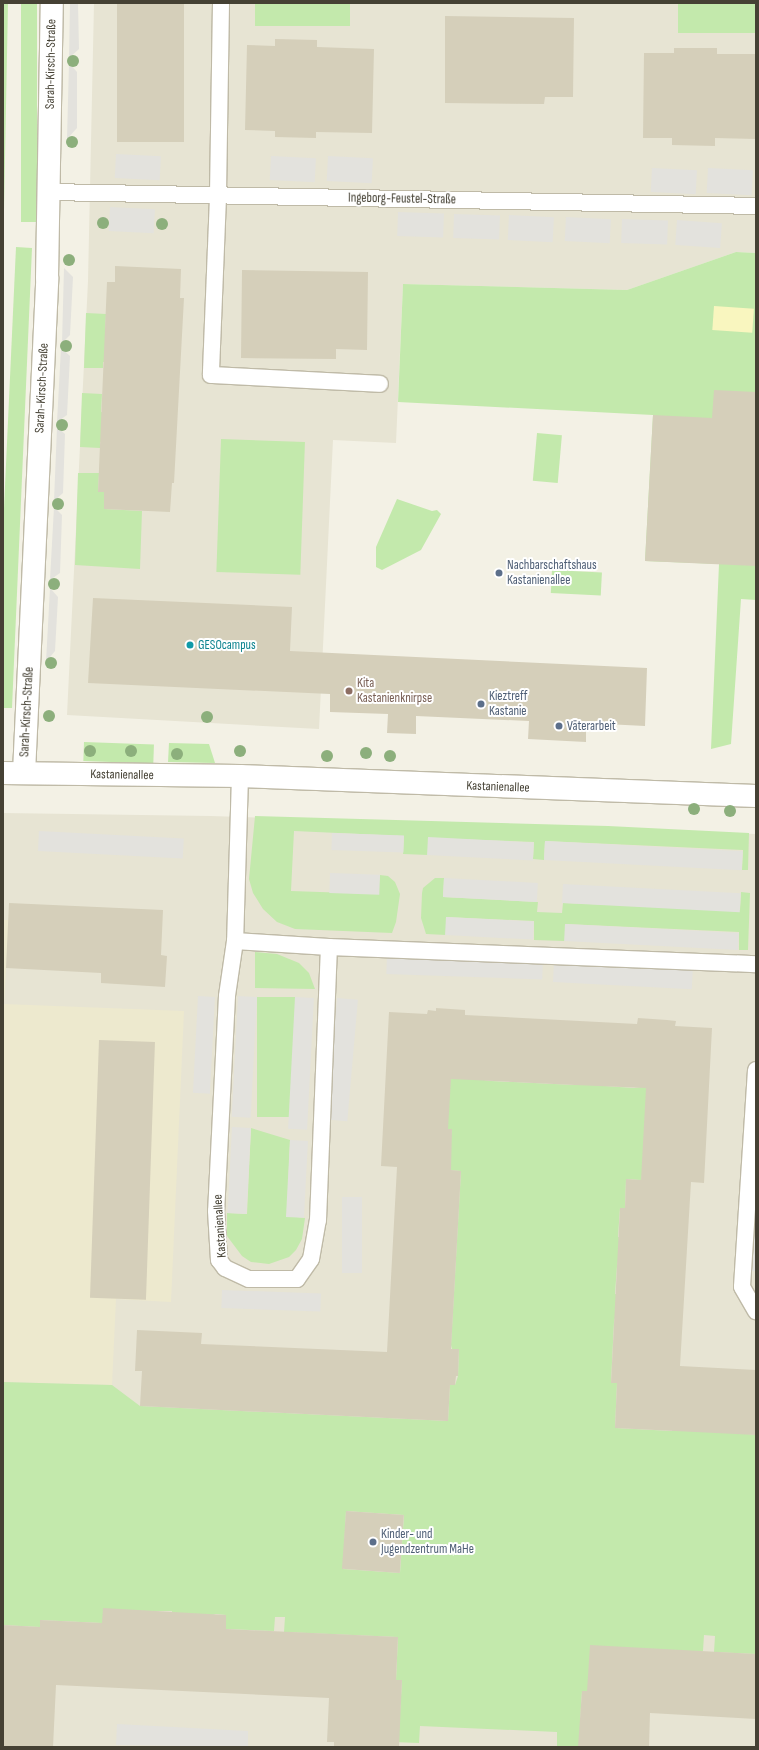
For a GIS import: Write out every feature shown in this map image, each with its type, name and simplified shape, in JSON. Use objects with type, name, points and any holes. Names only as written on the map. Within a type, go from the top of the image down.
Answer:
[{"type":"street","name":"Sarah-Kirsch-Straße","points":[[24,773],[48,192],[52,3]]},
{"type":"street","name":"Kastanienallee","points":[[3,773],[240,776],[756,796]]},
{"type":"lane","points":[[221,3],[218,197],[211,375],[380,384]]},
{"type":"lane","name":"Ingeborg-Feustel-Straße","points":[[48,192],[218,197],[756,206]]},
{"type":"lane","name":"Kastanienallee","points":[[240,776],[235,941],[227,996],[216,1211],[219,1260],[225,1268],[250,1279],[297,1279],[311,1259],[318,1220],[329,947]]},
{"type":"lane","points":[[235,941],[329,947],[756,964]]},
{"type":"lane","points":[[756,1070],[742,1287],[756,1311]]},
{"type":"shaded area","points":[[70,3],[78,3],[79,49],[69,58]]},
{"type":"shaded area","points":[[94,3],[756,3],[756,253],[736,252],[627,290],[403,284],[396,443],[333,440],[319,729],[67,715],[88,281]]},
{"type":"shaded area","points":[[69,63],[77,72],[77,128],[67,139]]},
{"type":"shaded area","points":[[116,154],[161,156],[160,180],[115,178]]},
{"type":"shaded area","points":[[271,156],[316,158],[315,182],[270,180]]},
{"type":"shaded area","points":[[328,156],[373,158],[372,183],[327,181]]},
{"type":"shaded area","points":[[652,168],[697,170],[696,194],[651,192]]},
{"type":"shaded area","points":[[708,168],[753,170],[752,195],[707,193]]},
{"type":"shaded area","points":[[110,207],[155,209],[154,233],[109,231]]},
{"type":"shaded area","points":[[398,212],[444,214],[443,238],[397,236]]},
{"type":"shaded area","points":[[454,214],[500,216],[499,240],[453,238]]},
{"type":"shaded area","points":[[509,215],[554,217],[553,242],[508,240]]},
{"type":"shaded area","points":[[566,217],[611,219],[610,243],[565,241]]},
{"type":"shaded area","points":[[622,219],[668,221],[667,245],[621,243]]},
{"type":"shaded area","points":[[677,220],[722,223],[720,248],[675,245]]},
{"type":"shaded area","points":[[64,268],[73,277],[70,335],[62,343]]},
{"type":"shaded area","points":[[61,348],[70,356],[67,415],[57,422]]},
{"type":"shaded area","points":[[57,427],[65,434],[63,493],[54,501]]},
{"type":"shaded area","points":[[54,507],[62,515],[60,573],[50,580]]},
{"type":"shaded area","points":[[50,588],[58,597],[55,651],[46,662]]},
{"type":"shaded area","points":[[3,813],[211,816],[756,834],[756,1747],[3,1747]]},
{"type":"shaded area","points":[[39,831],[184,839],[183,859],[38,851]]},
{"type":"shaded area","points":[[332,833],[404,836],[403,853],[331,850]]},
{"type":"shaded area","points":[[428,837],[534,843],[533,861],[427,855]]},
{"type":"shaded area","points":[[545,841],[743,851],[742,870],[544,860]]},
{"type":"shaded area","points":[[330,873],[380,875],[379,895],[329,893]]},
{"type":"shaded area","points":[[444,878],[538,883],[537,902],[443,897]]},
{"type":"shaded area","points":[[563,884],[741,893],[740,912],[562,903]]},
{"type":"shaded area","points":[[446,917],[534,922],[533,940],[445,935]]},
{"type":"shaded area","points":[[3,920],[9,920],[4,1004],[184,1011],[171,1302],[116,1299],[112,1385],[3,1382]]},
{"type":"shaded area","points":[[565,924],[739,933],[738,950],[564,941]]},
{"type":"shaded area","points":[[387,955],[543,960],[542,979],[386,974]]},
{"type":"shaded area","points":[[554,962],[693,969],[692,989],[553,982]]},
{"type":"shaded area","points":[[198,996],[215,997],[210,1094],[193,1093]]},
{"type":"shaded area","points":[[238,996],[257,997],[251,1118],[232,1117]]},
{"type":"shaded area","points":[[295,997],[314,998],[307,1130],[288,1129]]},
{"type":"shaded area","points":[[337,998],[358,1000],[347,1121],[326,1120]]},
{"type":"shaded area","points":[[232,1127],[251,1128],[246,1214],[227,1213]]},
{"type":"shaded area","points":[[290,1140],[308,1141],[304,1218],[286,1217]]},
{"type":"shaded area","points":[[756,1178],[756,1271],[750,1271]]},
{"type":"shaded area","points":[[342,1197],[362,1197],[362,1273],[342,1273]]},
{"type":"shaded area","points":[[222,1290],[321,1293],[320,1311],[221,1308]]},
{"type":"shaded area","points":[[117,1724],[248,1731],[248,1747],[116,1745]]},
{"type":"green space","points":[[3,3],[8,3],[3,262]]},
{"type":"green space","points":[[21,3],[37,3],[37,222],[21,222]]},
{"type":"green space","points":[[255,3],[350,3],[350,26],[255,26]]},
{"type":"green space","points":[[678,3],[756,3],[756,33],[678,33]]},
{"type":"green space","points":[[16,247],[32,248],[12,708],[3,708],[3,530]]},
{"type":"green space","points":[[736,252],[756,253],[756,600],[741,599],[731,744],[711,749],[719,564],[645,561],[653,415],[398,402],[403,284],[627,290]]},
{"type":"green space","points":[[86,313],[106,314],[105,332],[112,332],[111,362],[103,362],[103,368],[84,368]]},
{"type":"green space","points":[[82,393],[102,394],[101,412],[108,412],[107,443],[100,442],[100,448],[80,447]]},
{"type":"green space","points":[[537,433],[562,435],[558,483],[533,481]]},
{"type":"green space","points":[[221,439],[305,442],[300,575],[216,572]]},
{"type":"green space","points":[[78,473],[99,473],[98,491],[104,492],[104,509],[142,511],[140,569],[75,565]]},
{"type":"green space","points":[[397,499],[432,511],[437,510],[441,514],[421,550],[382,570],[376,567],[376,547]]},
{"type":"green space","points":[[552,570],[602,573],[601,596],[551,593]]},
{"type":"green space","points":[[84,742],[154,744],[153,763],[83,761]]},
{"type":"green space","points":[[169,743],[209,744],[215,763],[168,762]]},
{"type":"green space","points":[[255,816],[608,826],[749,833],[748,870],[742,870],[743,850],[545,841],[544,860],[533,859],[534,842],[428,838],[428,855],[403,854],[404,836],[294,831],[291,891],[378,894],[380,875],[388,876],[395,882],[400,894],[396,922],[392,933],[295,929],[277,922],[263,909],[253,893],[249,879]]},
{"type":"green space","points":[[435,878],[444,878],[443,897],[538,902],[537,912],[562,913],[563,903],[740,910],[741,892],[750,893],[748,950],[739,950],[739,932],[566,924],[565,941],[534,940],[534,921],[446,917],[446,935],[426,934],[421,918],[422,893],[423,888]]},
{"type":"green space","points":[[255,952],[277,954],[299,963],[309,973],[315,989],[255,988]]},
{"type":"green space","points":[[257,997],[295,997],[295,1117],[257,1117]]},
{"type":"green space","points":[[434,1073],[491,1081],[575,1085],[576,1080],[605,1086],[634,1088],[662,1084],[641,1180],[626,1179],[625,1208],[620,1208],[618,1237],[624,1238],[617,1266],[615,1294],[621,1295],[614,1322],[611,1382],[617,1383],[615,1428],[672,1431],[672,1425],[756,1435],[756,1654],[714,1652],[715,1636],[704,1635],[703,1651],[587,1691],[582,1691],[580,1722],[584,1747],[557,1747],[557,1732],[420,1726],[419,1743],[393,1742],[400,1713],[402,1680],[396,1680],[398,1637],[284,1632],[285,1617],[275,1617],[274,1631],[226,1629],[226,1615],[216,1614],[171,1626],[172,1611],[158,1611],[102,1623],[40,1620],[40,1627],[3,1625],[3,1382],[112,1385],[140,1406],[448,1421],[450,1385],[455,1385],[458,1376],[459,1349],[452,1349],[451,1345],[461,1171],[446,1170],[452,1129],[448,1129]],"holes":[[[346,1511],[404,1515],[400,1573],[343,1569]]]},
{"type":"green space","points":[[251,1128],[290,1140],[287,1216],[305,1218],[302,1239],[296,1250],[289,1257],[269,1264],[251,1262],[242,1256],[227,1236],[227,1213],[247,1214]]},
{"type":"sand","points":[[714,306],[754,309],[752,333],[712,330]]},
{"type":"building","points":[[117,3],[184,3],[184,142],[117,142]]},
{"type":"building","points":[[445,16],[574,18],[573,97],[545,97],[544,104],[445,103]]},
{"type":"building","points":[[275,39],[317,40],[317,47],[374,49],[372,133],[316,132],[316,138],[275,137],[275,131],[245,130],[247,45],[275,46]]},
{"type":"building","points":[[674,48],[717,48],[717,54],[756,54],[756,139],[715,138],[715,146],[672,145],[672,138],[643,138],[644,53],[674,53]]},
{"type":"building","points":[[115,266],[181,269],[180,298],[184,298],[174,483],[172,483],[170,512],[104,509],[104,492],[98,492],[107,282],[115,282]]},
{"type":"building","points":[[242,270],[368,272],[367,350],[336,349],[336,359],[241,358]]},
{"type":"building","points":[[714,390],[756,392],[756,566],[645,561],[653,415],[712,418]]},
{"type":"building","points":[[93,598],[292,607],[290,651],[647,668],[645,726],[586,723],[586,742],[528,739],[529,721],[416,716],[416,734],[387,733],[388,714],[330,712],[330,694],[88,683]]},
{"type":"building","points":[[9,903],[163,910],[161,955],[167,956],[165,987],[101,983],[101,973],[6,968]]},
{"type":"building","points":[[436,1008],[465,1010],[465,1015],[637,1024],[638,1018],[676,1021],[675,1026],[712,1028],[704,1183],[691,1182],[680,1366],[756,1370],[756,1435],[615,1428],[617,1383],[611,1383],[620,1208],[625,1208],[626,1179],[641,1180],[646,1088],[451,1079],[448,1129],[452,1129],[451,1170],[461,1171],[451,1349],[459,1349],[458,1376],[456,1376],[455,1385],[450,1385],[448,1421],[140,1406],[142,1371],[135,1371],[137,1330],[202,1333],[201,1344],[387,1352],[397,1167],[381,1166],[389,1012],[427,1014],[428,1010],[436,1011]]},
{"type":"building","points":[[99,1040],[155,1042],[146,1300],[90,1298]]},
{"type":"building","name":"Kinder- und Jugendzentrum MaHe","points":[[346,1511],[404,1515],[400,1573],[342,1569]]},
{"type":"building","points":[[103,1608],[226,1615],[226,1629],[398,1637],[396,1680],[402,1680],[399,1747],[334,1747],[334,1742],[327,1742],[329,1698],[56,1685],[53,1747],[3,1747],[3,1625],[40,1627],[40,1620],[102,1623]]},
{"type":"building","points":[[590,1645],[756,1654],[756,1719],[650,1713],[649,1747],[578,1747],[582,1691],[587,1691]]},
{"type":"place","name":"Nachbarschaftshaus Kastanienallee","points":[[499,573]]},
{"type":"place","name":"GESOcampus","points":[[190,645]]},
{"type":"place","name":"Kita Kastanienknirpse","points":[[349,691]]},
{"type":"place","name":"Kieztreff Kastanie","points":[[481,704]]},
{"type":"place","name":"Väterarbeit","points":[[559,726]]},
{"type":"place","name":"Kinder- und Jugendzentrum MaHe","points":[[373,1542]]}]
